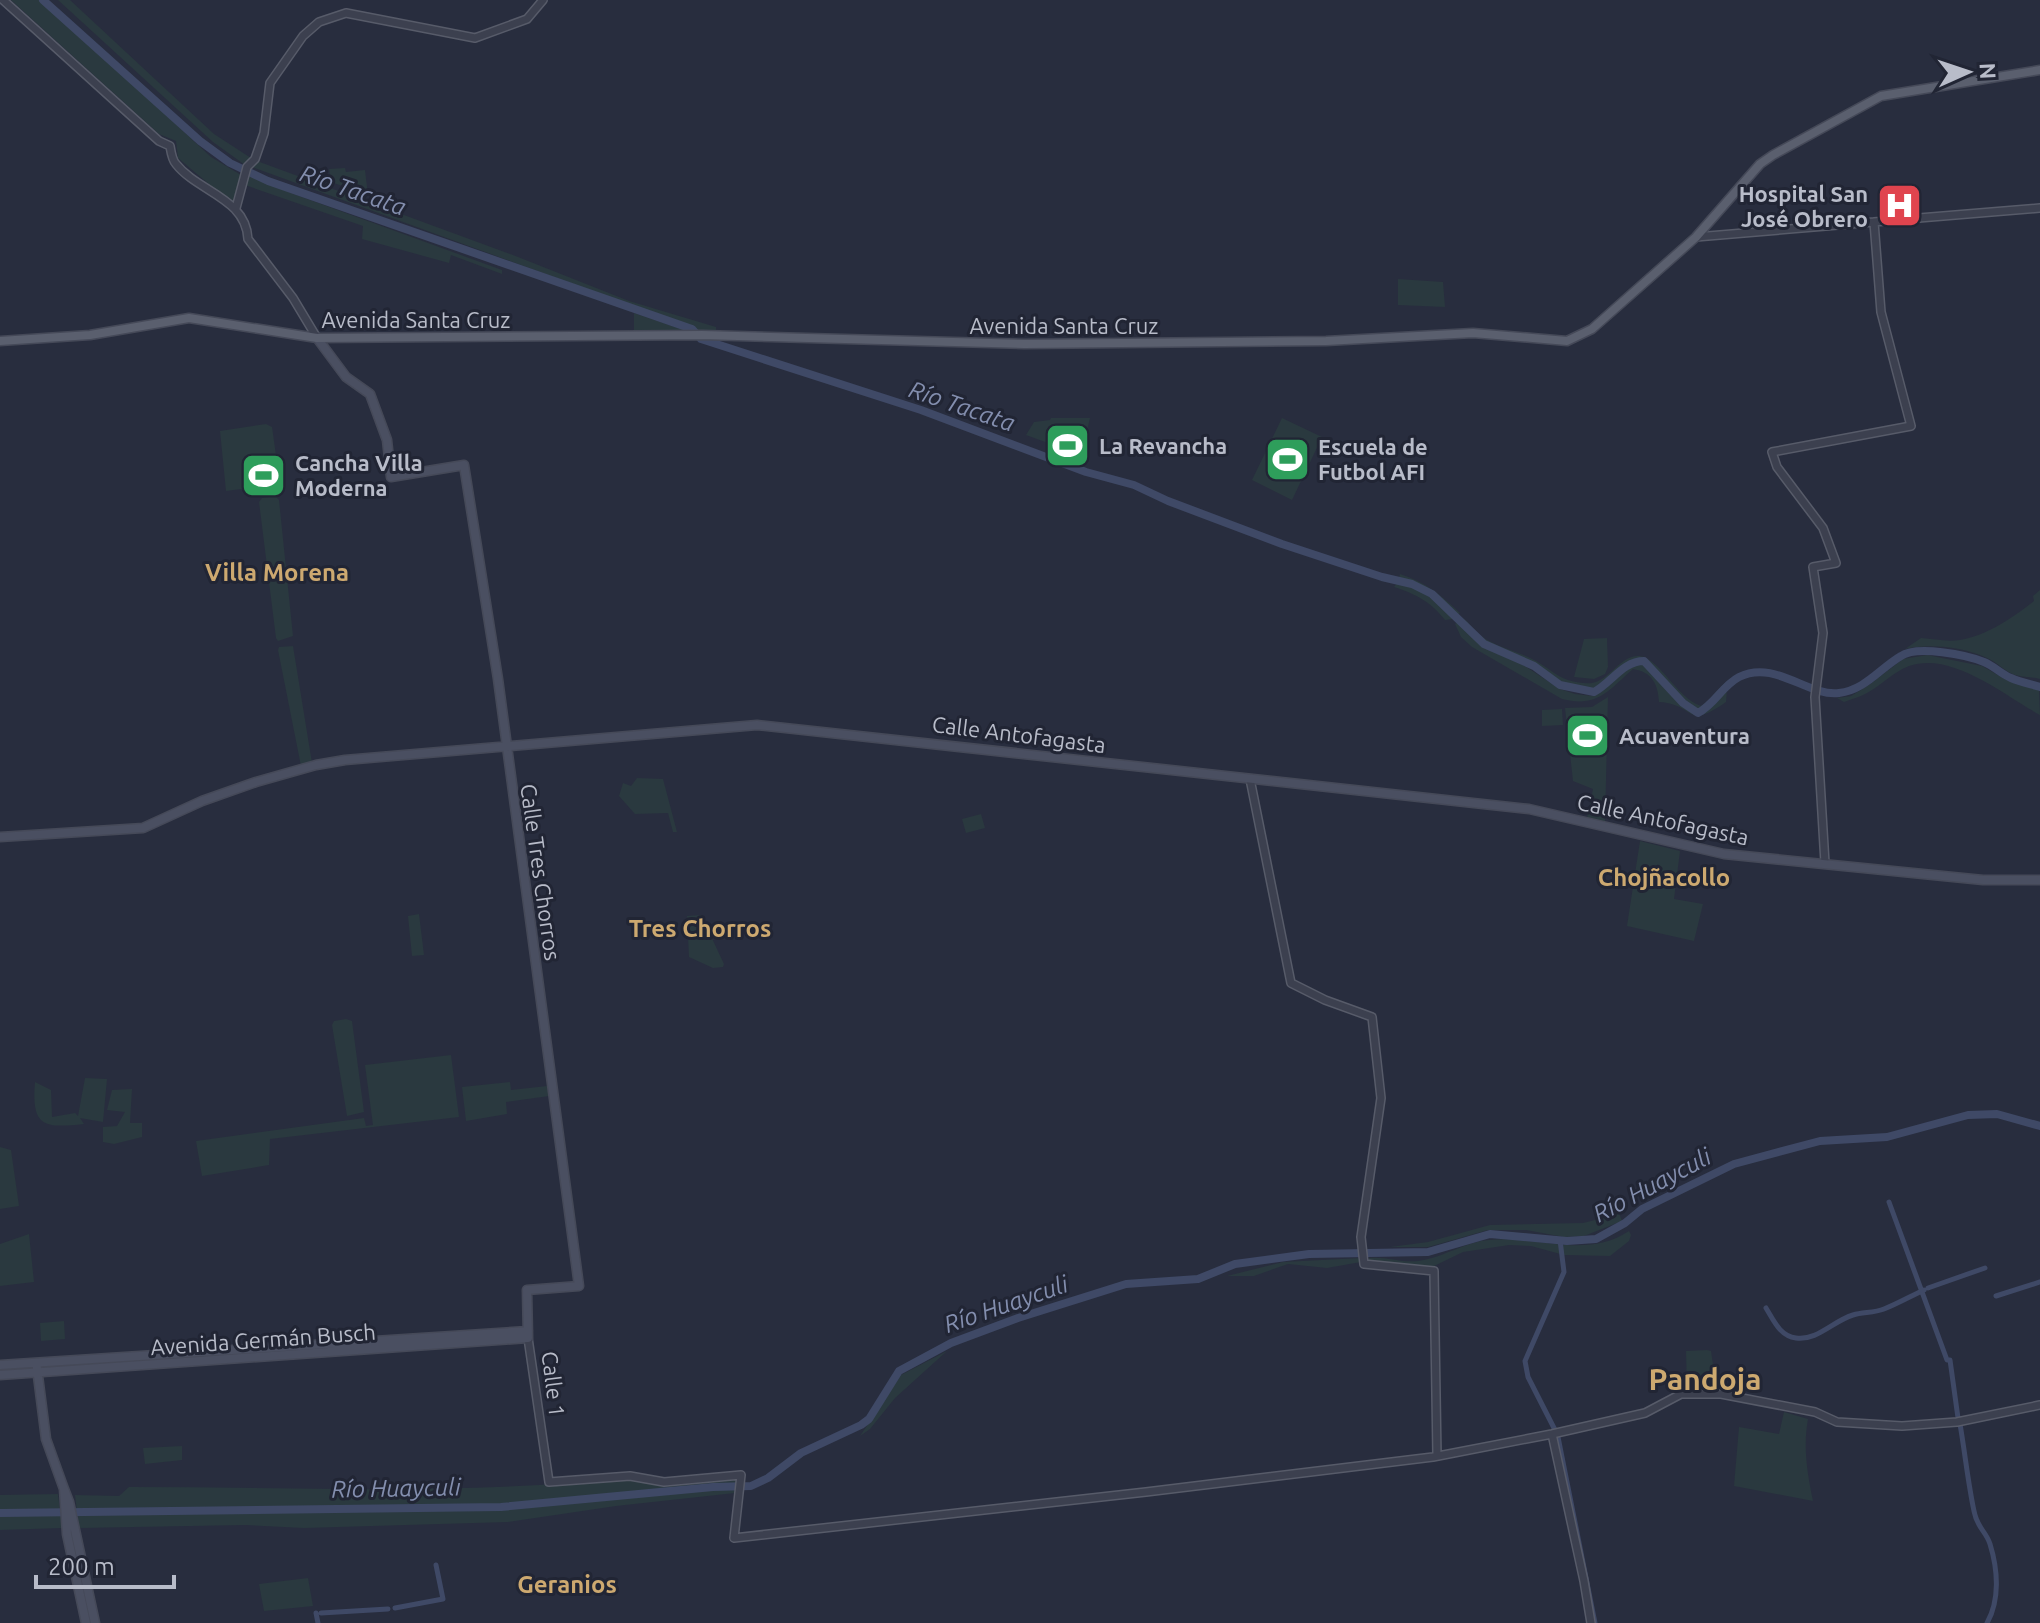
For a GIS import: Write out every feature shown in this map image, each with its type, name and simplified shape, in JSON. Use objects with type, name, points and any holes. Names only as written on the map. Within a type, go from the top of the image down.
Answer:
[{"type":"main road","name":"Avenida Santa Cruz","points":[[0,341],[90,335],[189,318],[317,338],[702,335],[1024,344],[1303,342],[1496,333],[1567,341],[1592,329],[1696,237],[1760,164],[1881,96],[2040,70]]},
{"type":"main road","name":"Calle Tres Chorros","points":[[317,338],[346,377],[370,394],[387,440],[391,477],[464,465],[498,679],[579,1286],[527,1290]]},
{"type":"main road","name":"Calle Antofagasta","points":[[0,837],[143,828],[202,801],[316,765],[757,725],[1529,809],[1710,852],[1983,880],[2040,880]]},
{"type":"main road","name":"Calle 1","points":[[527,1290],[528,1334]]},
{"type":"main road","name":"Avenida Germán Busch","points":[[0,1375],[38,1368],[528,1334]]},
{"type":"main road","name":"Avenida Germán Busch","points":[[0,1365],[38,1368]]},
{"type":"main road","points":[[38,1368],[46,1439],[67,1502],[67,1534],[86,1623]]},
{"type":"main road","points":[[68,1514],[95,1623]]},
{"type":"street","points":[[3,0],[159,141],[170,146],[174,163],[236,208],[248,232],[248,239],[293,298],[317,338]]},
{"type":"street","points":[[236,208],[246,170],[255,159],[264,133],[270,83],[303,36],[319,22],[346,13],[475,38],[527,19],[543,0]]},
{"type":"street","points":[[1696,237],[2040,208]]},
{"type":"street","points":[[1825,863],[1816,690],[1823,633],[1813,567],[1836,563],[1823,528],[1777,467],[1772,452],[1911,426],[1881,312],[1874,222]]},
{"type":"street","points":[[1250,779],[1291,983],[1325,1000],[1372,1017],[1381,1098],[1362,1242],[1364,1262],[1434,1271],[1437,1456],[1645,1413],[1681,1394],[1721,1394],[1815,1412],[1837,1422],[1902,1426],[1957,1422],[2040,1405]]},
{"type":"street","name":"Calle 1","points":[[528,1334],[549,1482],[630,1476],[664,1482],[741,1475],[734,1538],[1437,1456]]},
{"type":"street","points":[[1552,1434],[1591,1623]]},
{"type":"shaded area","points":[[11,0],[42,0],[211,157],[241,175],[233,201],[178,158],[176,141],[159,134]]},
{"type":"shaded area","points":[[58,0],[70,0],[214,134],[251,158],[245,165],[213,142]]},
{"type":"shaded area","points":[[257,161],[629,301],[716,327],[716,332],[696,332],[694,328],[252,167]]},
{"type":"shaded area","points":[[345,168],[346,172],[365,170],[368,195],[331,182],[329,169]]},
{"type":"shaded area","points":[[248,174],[291,193],[502,270],[502,274],[451,255],[449,263],[362,239],[363,226],[245,185]]},
{"type":"shaded area","points":[[1398,279],[1443,282],[1445,307],[1398,305]]},
{"type":"shaded area","points":[[634,313],[690,332],[634,331]]},
{"type":"shaded area","name":"La Revancha","points":[[1051,418],[1090,418],[1081,455],[1026,435],[1034,422]]},
{"type":"shaded area","name":"Escuela de Futbol AFI","points":[[1282,418],[1322,437],[1292,500],[1252,480]]},
{"type":"shaded area","points":[[266,424],[272,427],[280,484],[226,491],[220,431]]},
{"type":"shaded area","points":[[275,496],[279,500],[293,636],[278,641],[259,502],[262,498]]},
{"type":"shaded area","points":[[1400,574],[1432,590],[1460,613],[1457,615],[1424,588],[1399,578]]},
{"type":"shaded area","points":[[1397,583],[1428,596],[1453,619],[1445,620],[1422,599],[1394,587]]},
{"type":"shaded area","points":[[2040,590],[2040,679],[2015,675],[1987,658],[1958,649],[1925,646],[1905,649],[1921,638],[1955,641],[1980,634],[2026,607]]},
{"type":"shaded area","points":[[1463,618],[1486,639],[1540,663],[1568,680],[1598,681],[1627,659],[1640,656],[1655,664],[1684,695],[1701,706],[1739,675],[1701,709],[1683,700],[1657,669],[1640,659],[1627,663],[1602,686],[1578,688],[1486,641],[1460,619]]},
{"type":"shaded area","points":[[1458,622],[1482,646],[1517,661],[1560,689],[1575,694],[1592,696],[1610,685],[1628,666],[1640,663],[1648,666],[1681,704],[1698,715],[1659,702],[1653,680],[1633,669],[1601,696],[1584,701],[1562,699],[1472,647],[1461,637],[1455,624]]},
{"type":"shaded area","points":[[1607,638],[1608,667],[1605,674],[1594,679],[1574,677],[1584,639]]},
{"type":"shaded area","points":[[293,646],[312,763],[301,766],[278,650],[279,647]]},
{"type":"shaded area","points":[[1927,655],[1982,666],[2003,678],[2039,690],[2040,715],[1978,678],[1943,665],[1926,663],[1903,669],[1861,696],[1844,702],[1837,698],[1851,696],[1903,659]]},
{"type":"shaded area","points":[[1727,689],[1726,702],[1698,715],[1710,708]]},
{"type":"shaded area","name":"Acuaventura","points":[[1608,697],[1605,822],[1587,818],[1593,789],[1573,781],[1565,708],[1592,707]]},
{"type":"shaded area","points":[[1562,709],[1563,725],[1542,726],[1542,710]]},
{"type":"shaded area","points":[[637,778],[663,779],[677,832],[673,832],[668,813],[635,814],[619,796],[623,783],[631,786]]},
{"type":"shaded area","points":[[981,814],[985,828],[966,833],[962,819]]},
{"type":"shaded area","points":[[1640,841],[1680,851],[1674,899],[1703,904],[1694,941],[1627,926]]},
{"type":"shaded area","points":[[419,914],[424,955],[412,956],[408,916]]},
{"type":"shaded area","points":[[701,915],[723,967],[713,968],[689,957],[687,916]]},
{"type":"shaded area","points":[[334,1021],[352,1021],[364,1112],[347,1116],[332,1025]]},
{"type":"shaded area","points":[[451,1055],[459,1117],[270,1139],[269,1165],[202,1176],[196,1141],[364,1118],[366,1126],[373,1125],[365,1065]]},
{"type":"shaded area","points":[[85,1078],[107,1079],[103,1122],[80,1118],[84,1124],[59,1126],[43,1122],[38,1117],[35,1082],[51,1090],[52,1117],[75,1113],[78,1116]]},
{"type":"shaded area","points":[[510,1082],[511,1090],[547,1086],[549,1096],[506,1102],[507,1114],[466,1121],[462,1087]]},
{"type":"shaded area","points":[[132,1089],[130,1123],[142,1123],[142,1137],[114,1144],[103,1142],[103,1127],[117,1126],[125,1112],[107,1110],[112,1090]]},
{"type":"shaded area","points":[[0,1147],[11,1150],[19,1206],[0,1209]]},
{"type":"shaded area","points":[[1617,1208],[1622,1221],[1584,1236],[1488,1230],[1428,1247],[1390,1247],[1428,1242],[1490,1225],[1583,1223]]},
{"type":"shaded area","points":[[1629,1231],[1629,1241],[1610,1256],[1564,1255],[1531,1246],[1509,1245],[1463,1252],[1432,1267],[1369,1262],[1369,1258],[1427,1259],[1489,1240],[1595,1244]]},
{"type":"shaded area","points":[[29,1234],[34,1282],[0,1286],[0,1244]]},
{"type":"shaded area","points":[[1361,1258],[1361,1262],[1327,1268],[1288,1264],[1254,1276],[1227,1276],[1283,1262]]},
{"type":"shaded area","points":[[64,1321],[65,1339],[41,1341],[40,1323]]},
{"type":"shaded area","points":[[947,1351],[895,1398],[870,1429],[860,1436],[901,1375]]},
{"type":"shaded area","points":[[1686,1351],[1711,1351],[1716,1385],[1713,1389],[1687,1390]]},
{"type":"shaded area","points":[[1784,1412],[1808,1419],[1806,1460],[1813,1501],[1734,1486],[1739,1427],[1779,1434]]},
{"type":"shaded area","points":[[182,1446],[182,1460],[145,1464],[143,1448]]},
{"type":"shaded area","points":[[633,1477],[653,1485],[737,1479],[735,1493],[508,1522],[304,1528],[245,1525],[79,1528],[75,1495],[119,1496],[129,1487],[444,1489]]},
{"type":"shaded area","points":[[58,1494],[62,1528],[0,1530],[0,1495]]},
{"type":"shaded area","points":[[308,1578],[313,1606],[264,1611],[259,1584]]},
{"type":"water","points":[[1573,714],[1581,714],[1586,723],[1584,730],[1573,732],[1568,727],[1568,719]]},
{"type":"waterway","name":"Río Tacata","points":[[43,0],[200,141],[230,163],[268,181],[692,329],[701,339],[921,410],[1086,472],[1134,485],[1282,544],[1412,584],[1432,594],[1484,644],[1534,666],[1560,685],[1594,692],[1630,664],[1644,661],[1683,703],[1698,713],[1733,681],[1752,673],[1765,672],[1815,690],[1839,693],[1857,688],[1901,656],[1930,651],[1976,659],[2011,678],[2040,687]]},
{"type":"waterway","name":"Río Huayculi","points":[[0,1513],[501,1507],[751,1486],[768,1478],[801,1453],[869,1419],[899,1371],[951,1343],[1126,1284],[1198,1279],[1235,1264],[1309,1254],[1428,1252],[1490,1234],[1567,1241],[1596,1239],[1625,1223],[1642,1209],[1734,1164],[1820,1141],[1887,1137],[1968,1115],[1997,1114],[2040,1126]]},
{"type":"waterway","points":[[1889,1202],[1947,1360],[1950,1360],[1958,1418]]},
{"type":"waterway","points":[[1555,1430],[1528,1377],[1525,1361],[1564,1272],[1560,1240]]},
{"type":"waterway","points":[[1928,1288],[1985,1268]]},
{"type":"waterway","points":[[1996,1296],[2040,1282]]},
{"type":"waterway","points":[[1766,1308],[1782,1331],[1790,1337],[1804,1338],[1818,1334],[1846,1318],[1884,1309],[1924,1290]]},
{"type":"waterway","points":[[1960,1424],[1975,1517],[1988,1540],[1995,1564],[1996,1595],[1987,1623]]},
{"type":"waterway","points":[[1558,1437],[1595,1623]]},
{"type":"waterway","points":[[395,1608],[443,1599],[436,1565]]},
{"type":"waterway","points":[[321,1613],[388,1609]]},
{"type":"waterway","points":[[316,1613],[318,1623]]},
{"type":"place","name":"Hospital San José Obrero","points":[[1899,206]]},
{"type":"place","name":"La Revancha","points":[[1068,445]]},
{"type":"place","name":"Escuela de Futbol AFI","points":[[1287,459]]},
{"type":"place","name":"Cancha Villa Moderna","points":[[264,475]]},
{"type":"place","name":"Acuaventura","points":[[1588,735]]},
{"type":"district","name":"Villa Morena","points":[[277,572]]},
{"type":"district","name":"Chojñacollo","points":[[1664,877]]},
{"type":"district","name":"Tres Chorros","points":[[700,928]]},
{"type":"district","name":"Pandoja","points":[[1705,1379]]},
{"type":"district","name":"Geranios","points":[[567,1584]]}]
